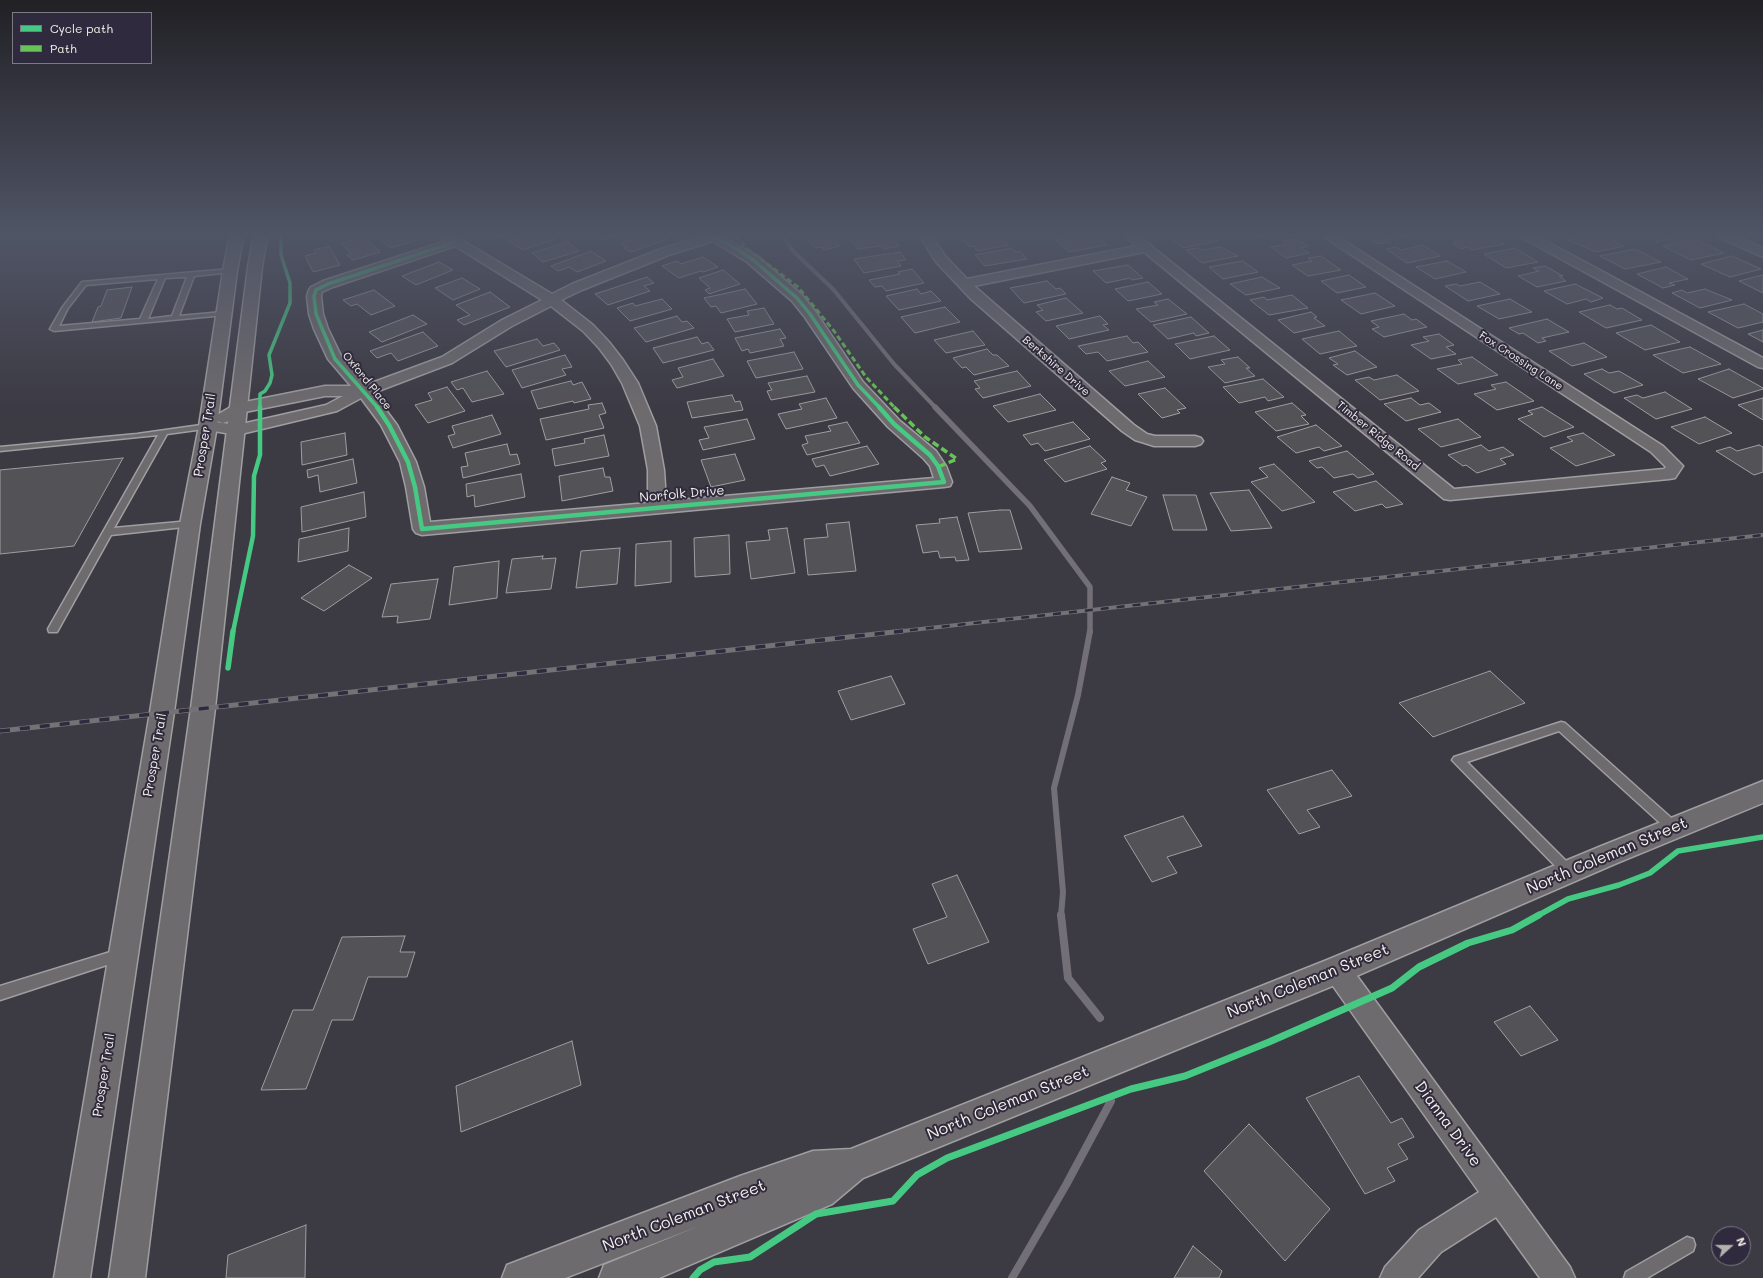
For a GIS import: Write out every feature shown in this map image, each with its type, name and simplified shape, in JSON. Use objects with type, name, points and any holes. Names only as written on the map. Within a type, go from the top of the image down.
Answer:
[{"type":"main road","name":"Prosper Trail","points":[[72,1278],[158,724],[162,712],[190,524],[208,426],[226,293]]},
{"type":"main road","points":[[127,1278],[239,419],[252,293]]},
{"type":"main road","name":"North Coleman Street","points":[[617,1278],[820,1192],[851,1166],[1337,970],[1763,792]]},
{"type":"main road","name":"North Coleman Street","points":[[520,1278],[740,1193],[813,1168],[851,1166]]},
{"type":"street","name":"Oxford Place","points":[[315,293],[314,300],[316,314],[326,343],[335,359],[377,407],[389,425],[408,462],[422,529]]},
{"type":"street","points":[[540,293],[552,300],[588,328],[618,363],[630,383],[648,426],[654,457],[658,507]]},
{"type":"street","points":[[208,426],[239,419],[331,408],[363,391],[447,360],[507,323],[567,293]]},
{"type":"street","name":"Norfolk Drive","points":[[422,529],[944,482],[938,466],[930,455],[894,424],[858,384],[840,360],[810,314],[791,293]]},
{"type":"street","name":"Berkshire Drive","points":[[973,293],[1128,428],[1141,437],[1154,441],[1195,442]]},
{"type":"street","name":"Timber Ridge Road","points":[[1201,293],[1450,495],[1669,474],[1675,466]]},
{"type":"street","name":"Fox Crossing Lane","points":[[1416,293],[1657,450],[1675,466]]},
{"type":"street","points":[[1632,293],[1763,364]]},
{"type":"street","points":[[208,426],[239,419],[326,391],[363,391]]},
{"type":"street","name":"Dianna Drive","points":[[1337,970],[1559,1278]]},
{"type":"street","points":[[1396,1278],[1430,1241],[1500,1197]]},
{"type":"lane","points":[[77,293],[65,308],[54,330],[223,314]]},
{"type":"lane","points":[[143,321],[156,293]]},
{"type":"lane","points":[[175,318],[184,293]]},
{"type":"lane","points":[[0,449],[208,426]]},
{"type":"lane","points":[[53,629],[164,432]]},
{"type":"lane","points":[[108,532],[190,524]]},
{"type":"lane","points":[[1569,872],[1458,760],[1561,726],[1674,828]]},
{"type":"lane","points":[[0,993],[123,955]]},
{"type":"lane","points":[[1632,1278],[1687,1245]]},
{"type":"building","points":[[106,293],[130,293],[121,318],[92,322],[98,307],[101,306]]},
{"type":"building","points":[[366,293],[377,293],[395,306],[371,315],[357,304],[351,306],[343,300]]},
{"type":"building","points":[[442,293],[471,293],[453,300]]},
{"type":"building","points":[[491,293],[510,307],[464,325],[457,320],[470,315],[456,305]]},
{"type":"building","points":[[599,293],[645,293],[608,305],[595,294]]},
{"type":"building","points":[[728,293],[748,293],[757,304],[721,313],[716,306],[711,307],[704,298]]},
{"type":"building","points":[[901,293],[920,293],[921,294],[933,293],[941,301],[899,310],[886,296]]},
{"type":"building","points":[[1014,293],[1065,293],[1066,294],[1024,303]]},
{"type":"building","points":[[1119,293],[1160,293],[1162,294],[1128,301]]},
{"type":"building","points":[[1243,293],[1257,293],[1246,295]]},
{"type":"building","points":[[1375,293],[1395,306],[1361,314],[1341,300]]},
{"type":"building","points":[[1455,293],[1498,293],[1500,294],[1468,301]]},
{"type":"building","points":[[1547,293],[1592,293],[1603,298],[1591,302],[1586,299],[1567,304]]},
{"type":"building","points":[[1672,293],[1714,293],[1732,300],[1700,308]]},
{"type":"building","points":[[1292,295],[1308,308],[1269,315],[1250,300],[1264,297],[1267,300]]},
{"type":"building","points":[[1066,298],[1083,313],[1046,321],[1036,312],[1043,310],[1037,305]]},
{"type":"building","points":[[662,299],[672,309],[630,321],[617,308],[633,303],[635,306]]},
{"type":"building","points":[[1168,299],[1187,314],[1151,322],[1136,309],[1158,305],[1154,302]]},
{"type":"building","points":[[1510,299],[1532,312],[1499,319],[1477,306]]},
{"type":"building","points":[[1744,304],[1763,314],[1763,322],[1738,328],[1708,312]]},
{"type":"building","points":[[1610,305],[1617,309],[1622,308],[1642,320],[1606,328],[1579,312]]},
{"type":"building","points":[[945,307],[960,322],[915,333],[901,317]]},
{"type":"building","points":[[764,308],[774,324],[735,332],[727,319],[749,315],[747,311]]},
{"type":"building","points":[[1311,312],[1317,317],[1314,318],[1325,326],[1294,333],[1278,320]]},
{"type":"building","points":[[1404,314],[1412,320],[1416,319],[1427,327],[1384,337],[1372,329],[1379,327],[1371,321]]},
{"type":"building","points":[[413,315],[427,324],[382,342],[369,332]]},
{"type":"building","points":[[677,316],[682,322],[687,321],[694,328],[646,342],[634,328]]},
{"type":"building","points":[[1100,316],[1108,324],[1103,325],[1109,330],[1069,339],[1056,326]]},
{"type":"building","points":[[1191,317],[1209,333],[1196,336],[1194,333],[1168,339],[1153,325]]},
{"type":"building","points":[[1547,319],[1569,332],[1542,338],[1546,341],[1538,343],[1523,333],[1519,334],[1509,328]]},
{"type":"building","points":[[1651,325],[1680,342],[1645,350],[1616,333]]},
{"type":"building","points":[[780,329],[786,338],[780,339],[784,346],[750,353],[748,349],[742,351],[735,338]]},
{"type":"building","points":[[1763,330],[1763,342],[1748,334]]},
{"type":"building","points":[[973,331],[985,345],[946,353],[934,340]]},
{"type":"building","points":[[1339,331],[1357,346],[1320,354],[1302,339]]},
{"type":"building","points":[[423,332],[438,346],[398,361],[391,353],[377,358],[370,351]]},
{"type":"building","points":[[1439,334],[1454,345],[1446,347],[1456,354],[1431,359],[1411,345],[1429,341],[1423,337]]},
{"type":"building","points":[[1127,336],[1133,343],[1138,342],[1148,352],[1107,361],[1098,352],[1086,354],[1078,346]]},
{"type":"building","points":[[1214,336],[1230,350],[1190,359],[1175,344]]},
{"type":"building","points":[[697,337],[702,344],[708,342],[714,350],[663,363],[653,348]]},
{"type":"building","points":[[537,339],[543,346],[554,343],[560,350],[506,367],[494,351]]},
{"type":"building","points":[[1584,343],[1607,357],[1572,366],[1549,351]]},
{"type":"building","points":[[1690,347],[1721,364],[1683,373],[1653,355]]},
{"type":"building","points":[[987,349],[993,355],[997,355],[1009,366],[974,375],[966,367],[962,368],[953,358]]},
{"type":"building","points":[[1355,351],[1377,367],[1347,375],[1333,365],[1338,364],[1329,358]]},
{"type":"building","points":[[794,352],[803,369],[756,378],[747,361]]},
{"type":"building","points":[[565,355],[572,367],[562,369],[566,375],[522,388],[512,370]]},
{"type":"building","points":[[1238,357],[1250,368],[1246,368],[1255,376],[1225,383],[1208,367],[1225,364],[1221,360]]},
{"type":"building","points":[[1472,357],[1498,375],[1458,384],[1437,369],[1462,364],[1458,360]]},
{"type":"building","points":[[713,359],[724,376],[677,388],[672,380],[683,377],[678,368]]},
{"type":"building","points":[[1148,361],[1165,377],[1125,386],[1109,371]]},
{"type":"building","points":[[1602,369],[1609,373],[1619,371],[1643,385],[1614,393],[1584,374]]},
{"type":"building","points":[[1729,369],[1763,389],[1733,398],[1698,379]]},
{"type":"building","points":[[487,371],[504,394],[472,402],[463,388],[457,390],[451,382]]},
{"type":"building","points":[[1017,371],[1031,386],[983,398],[975,389],[980,388],[974,381]]},
{"type":"building","points":[[1397,375],[1419,391],[1380,400],[1355,380],[1369,377],[1374,380]]},
{"type":"building","points":[[807,376],[815,392],[771,400],[767,391],[772,390],[768,383]]},
{"type":"building","points":[[1263,379],[1284,397],[1268,401],[1265,397],[1239,403],[1223,387]]},
{"type":"building","points":[[571,381],[573,385],[582,382],[591,399],[574,403],[573,401],[538,409],[531,391]]},
{"type":"building","points":[[1506,382],[1534,401],[1497,410],[1474,394],[1496,389],[1491,385]]},
{"type":"building","points":[[447,387],[465,411],[428,423],[415,405],[432,400],[428,393]]},
{"type":"building","points":[[1165,388],[1186,408],[1177,410],[1180,413],[1162,418],[1138,394]]},
{"type":"building","points":[[1665,392],[1692,409],[1656,419],[1624,398],[1637,395],[1643,398]]},
{"type":"building","points":[[1040,394],[1056,410],[1008,422],[993,406]]},
{"type":"building","points":[[732,395],[735,402],[740,401],[743,410],[692,418],[687,402]]},
{"type":"building","points":[[826,398],[837,418],[786,429],[778,414],[802,409],[799,404]]},
{"type":"building","points":[[1411,398],[1420,405],[1429,403],[1441,412],[1406,421],[1384,404]]},
{"type":"building","points":[[1763,398],[1763,420],[1738,405]]},
{"type":"building","points":[[602,403],[606,413],[599,415],[604,428],[546,440],[540,419],[589,409],[588,405]]},
{"type":"building","points":[[1292,403],[1306,415],[1301,416],[1309,424],[1276,431],[1255,412]]},
{"type":"building","points":[[1542,407],[1574,427],[1544,437],[1518,419],[1533,414],[1528,411]]},
{"type":"building","points":[[492,415],[501,434],[453,448],[448,436],[455,434],[452,426]]},
{"type":"building","points":[[1705,417],[1732,433],[1699,444],[1671,427]]},
{"type":"building","points":[[747,419],[755,439],[703,450],[699,440],[709,438],[704,427]]},
{"type":"building","points":[[1458,419],[1481,437],[1441,447],[1418,429]]},
{"type":"building","points":[[847,422],[860,443],[807,455],[802,445],[808,443],[805,436],[831,431],[828,426]]},
{"type":"building","points":[[1073,422],[1090,439],[1045,451],[1038,443],[1031,445],[1023,435]]},
{"type":"building","points":[[1316,425],[1342,446],[1324,451],[1319,447],[1296,453],[1277,437]]},
{"type":"building","points":[[345,433],[347,455],[302,465],[301,442]]},
{"type":"building","points":[[1583,433],[1615,455],[1576,466],[1550,448],[1573,441],[1567,437]]},
{"type":"building","points":[[604,435],[609,456],[555,466],[552,449],[585,443],[584,439]]},
{"type":"building","points":[[507,444],[510,455],[517,454],[520,464],[463,478],[461,467],[468,466],[465,453]]},
{"type":"building","points":[[1481,445],[1489,451],[1503,447],[1514,455],[1500,459],[1506,464],[1477,473],[1466,465],[1463,466],[1448,455]]},
{"type":"building","points":[[1759,445],[1763,447],[1763,472],[1754,475],[1716,451],[1730,447],[1737,451]]},
{"type":"building","points":[[867,446],[879,464],[830,476],[824,465],[816,467],[812,459]]},
{"type":"building","points":[[1090,446],[1106,461],[1101,463],[1107,469],[1065,482],[1044,460]]},
{"type":"building","points":[[1347,451],[1374,474],[1358,478],[1353,474],[1334,478],[1322,467],[1317,468],[1309,461]]},
{"type":"building","points":[[735,454],[745,480],[711,487],[701,460]]},
{"type":"building","points":[[123,458],[74,546],[0,554],[0,470]]},
{"type":"building","points":[[353,459],[357,483],[320,492],[318,475],[308,478],[307,470]]},
{"type":"building","points":[[1274,464],[1315,502],[1282,511],[1251,482],[1268,477],[1259,468]]},
{"type":"building","points":[[603,468],[605,477],[610,477],[613,491],[562,501],[559,476]]},
{"type":"building","points":[[521,474],[525,497],[475,507],[474,495],[467,497],[466,484]]},
{"type":"building","points":[[1112,477],[1130,483],[1126,490],[1147,497],[1131,526],[1091,514]]},
{"type":"building","points":[[1376,481],[1403,504],[1386,508],[1382,504],[1355,511],[1333,492]]},
{"type":"building","points":[[1249,490],[1272,528],[1231,531],[1210,493]]},
{"type":"building","points":[[364,492],[366,517],[302,532],[301,507]]},
{"type":"building","points":[[1163,495],[1196,495],[1207,530],[1173,530]]},
{"type":"building","points":[[1010,510],[1022,549],[979,552],[968,513]]},
{"type":"building","points":[[957,517],[969,560],[956,561],[955,557],[940,558],[938,551],[923,553],[916,525],[940,523],[939,519]]},
{"type":"building","points":[[849,522],[856,571],[808,575],[804,539],[828,537],[826,524]]},
{"type":"building","points":[[349,528],[348,551],[298,562],[299,539]]},
{"type":"building","points":[[787,528],[795,573],[751,579],[746,542],[770,540],[768,530]]},
{"type":"building","points":[[729,535],[730,574],[695,577],[694,538]]},
{"type":"building","points":[[671,541],[671,582],[635,586],[636,544]]},
{"type":"building","points":[[620,548],[617,584],[576,588],[581,551]]},
{"type":"building","points":[[543,556],[542,559],[556,558],[551,589],[506,593],[512,559]]},
{"type":"building","points":[[499,561],[497,598],[449,605],[454,567]]},
{"type":"building","points":[[349,565],[372,578],[324,611],[301,598]]},
{"type":"building","points":[[438,579],[430,619],[397,623],[398,616],[382,617],[391,584]]},
{"type":"building","points":[[1490,671],[1525,703],[1433,737],[1399,703]]},
{"type":"building","points":[[891,676],[905,704],[851,720],[838,691]]},
{"type":"building","points":[[1332,770],[1352,796],[1307,810],[1320,827],[1299,834],[1267,790]]},
{"type":"building","points":[[1183,816],[1202,846],[1167,857],[1177,873],[1152,882],[1124,836]]},
{"type":"building","points":[[957,875],[989,942],[928,964],[913,929],[947,917],[932,884]]},
{"type":"building","points":[[405,936],[400,952],[415,952],[407,977],[368,977],[353,1020],[332,1020],[306,1089],[261,1090],[293,1010],[313,1010],[342,937]]},
{"type":"building","points":[[1530,1006],[1558,1040],[1521,1056],[1494,1022]]},
{"type":"building","points":[[572,1041],[581,1085],[461,1132],[456,1086]]},
{"type":"building","points":[[1359,1076],[1391,1123],[1402,1118],[1414,1137],[1398,1144],[1408,1159],[1387,1168],[1395,1181],[1365,1194],[1306,1098]]},
{"type":"building","points":[[1249,1124],[1330,1209],[1285,1261],[1204,1171]]},
{"type":"building","points":[[306,1225],[305,1278],[226,1278],[228,1255]]},
{"type":"building","points":[[1193,1246],[1222,1271],[1219,1278],[1174,1278]]},
{"type":"waterway","points":[[836,293],[894,364],[936,408]]},
{"type":"waterway","points":[[935,407],[1030,506],[1090,587],[1090,631]]},
{"type":"waterway","points":[[1061,915],[1063,892],[1054,788],[1078,695],[1090,631]]},
{"type":"waterway","points":[[1061,915],[1068,978],[1100,1018]]},
{"type":"waterway","points":[[1012,1278],[1066,1185],[1111,1101]]},
{"type":"railway","points":[[898,632],[1763,535]]},
{"type":"railway","points":[[898,632],[903,631]]},
{"type":"railway","points":[[0,731],[898,632]]},
{"type":"marked path","points":[[803,293],[834,331],[866,377],[886,400],[925,437],[957,459],[938,467]]},
{"type":"cycle path","points":[[228,668],[231,642],[253,536],[254,476],[260,455],[260,394],[265,391],[270,383],[272,375],[269,355],[290,303],[290,293]]},
{"type":"cycle path","points":[[315,293],[314,296],[316,314],[321,329],[335,359],[377,407],[389,425],[408,462],[415,487],[422,529],[944,482],[938,466],[930,455],[894,424],[858,385],[810,314],[791,293]]},
{"type":"cycle path","points":[[693,1278],[700,1270],[714,1262],[750,1257],[816,1214],[893,1201],[917,1175],[947,1158],[1131,1089],[1185,1076],[1269,1042],[1392,988],[1419,967],[1468,943],[1512,930],[1568,899],[1619,885],[1650,873],[1678,851],[1763,837]]}]
